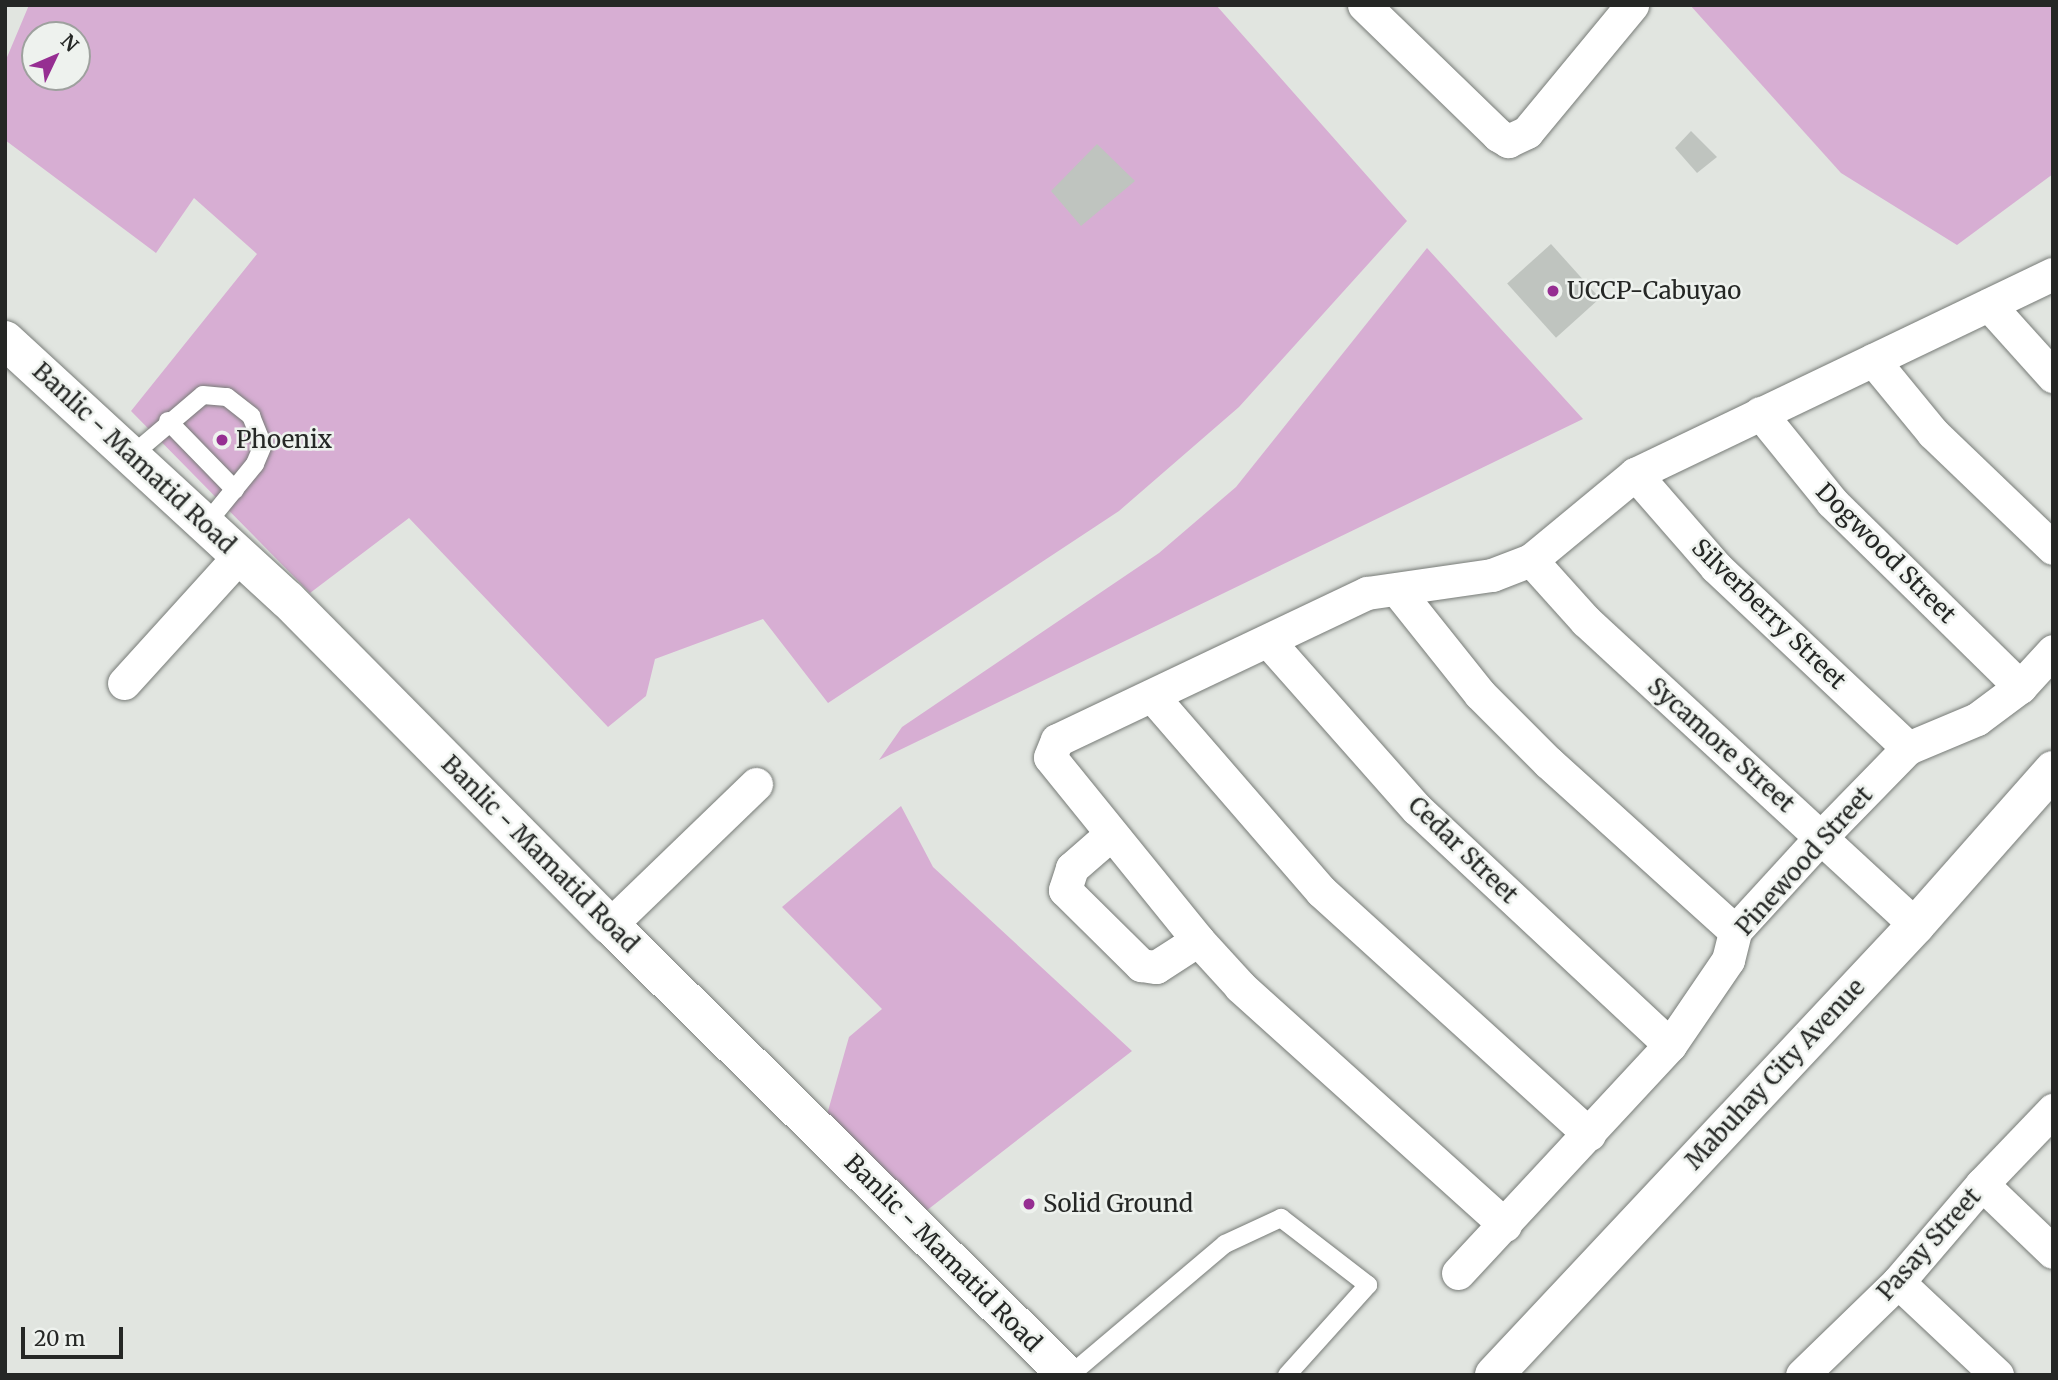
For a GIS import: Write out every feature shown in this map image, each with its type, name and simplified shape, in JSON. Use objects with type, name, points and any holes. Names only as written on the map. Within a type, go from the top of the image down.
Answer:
[{"type":"main road","name":"Banlic - Mamatid Road","points":[[5,341],[288,600],[610,925],[1069,1375]]},
{"type":"main road","name":"Mabuhay City Avenue","points":[[1494,1375],[1916,925],[2053,770]]},
{"type":"street","points":[[1364,5],[1498,135],[1508,141],[1527,132],[1632,5]]},
{"type":"street","points":[[1504,1225],[1240,986],[1198,940],[1049,757],[1057,740],[1269,642],[1367,593],[1492,575],[1531,560],[1635,474],[2053,274]]},
{"type":"street","points":[[1989,305],[2053,376]]},
{"type":"street","points":[[1873,360],[1933,433],[2053,548]]},
{"type":"street","name":"Dogwood Street","points":[[1760,413],[1832,502],[2020,687]]},
{"type":"street","name":"Silverberry Street","points":[[1635,474],[1716,567],[1909,748]]},
{"type":"street","points":[[124,683],[239,556]]},
{"type":"street","name":"Sycamore Street","points":[[1531,560],[1586,621],[1916,925]]},
{"type":"street","points":[[1396,590],[1480,694],[1548,762],[1735,931]]},
{"type":"street","name":"Cedar Street","points":[[1269,642],[1417,809],[1670,1045]]},
{"type":"street","name":"Pinewood Street","points":[[1458,1273],[1670,1045],[1728,960],[1735,931],[1821,837],[1909,748],[1977,719],[2020,687],[2053,651]]},
{"type":"street","points":[[1153,697],[1321,891],[1589,1134]]},
{"type":"street","points":[[610,925],[756,784]]},
{"type":"street","points":[[1111,834],[1072,869],[1065,890],[1141,965],[1156,967],[1198,940]]},
{"type":"street","name":"Pasay Street","points":[[1808,1373],[1898,1282],[1982,1184],[2053,1110]]},
{"type":"street","points":[[1982,1184],[2053,1252]]},
{"type":"street","points":[[1898,1282],[1997,1375]]},
{"type":"lane","points":[[131,456],[168,421],[203,395],[227,397],[251,416],[263,445],[256,464],[206,524]]},
{"type":"lane","points":[[168,421],[235,490]]},
{"type":"lane","points":[[1069,1375],[1225,1244],[1281,1218],[1367,1285],[1287,1375]]},
{"type":"shaded area","points":[[29,5],[1216,5],[1407,221],[1239,407],[1119,511],[828,703],[763,619],[655,659],[646,696],[608,727],[409,518],[310,593],[131,411],[257,254],[194,198],[156,253],[5,140],[5,62],[21,24],[21,91],[91,91],[91,21],[22,21]]},
{"type":"shaded area","points":[[1690,5],[2053,5],[2053,174],[1957,245],[1841,173]]},
{"type":"shaded area","points":[[1427,248],[1583,419],[879,760],[902,727],[1159,553],[1236,487]]},
{"type":"shaded area","points":[[901,806],[933,867],[1132,1051],[926,1211],[826,1118],[849,1037],[882,1009],[782,907]]},
{"type":"building","points":[[1691,131],[1717,157],[1697,173],[1675,148]]},
{"type":"building","points":[[1097,144],[1135,181],[1081,226],[1051,191]]},
{"type":"building","name":"UCCP-Cabuyao","points":[[1551,244],[1600,298],[1556,338],[1507,283]]},
{"type":"place","name":"UCCP-Cabuyao","points":[[1553,291]]},
{"type":"place","name":"Phoenix","points":[[222,440]]},
{"type":"place","name":"Solid Ground","points":[[1029,1204]]}]
